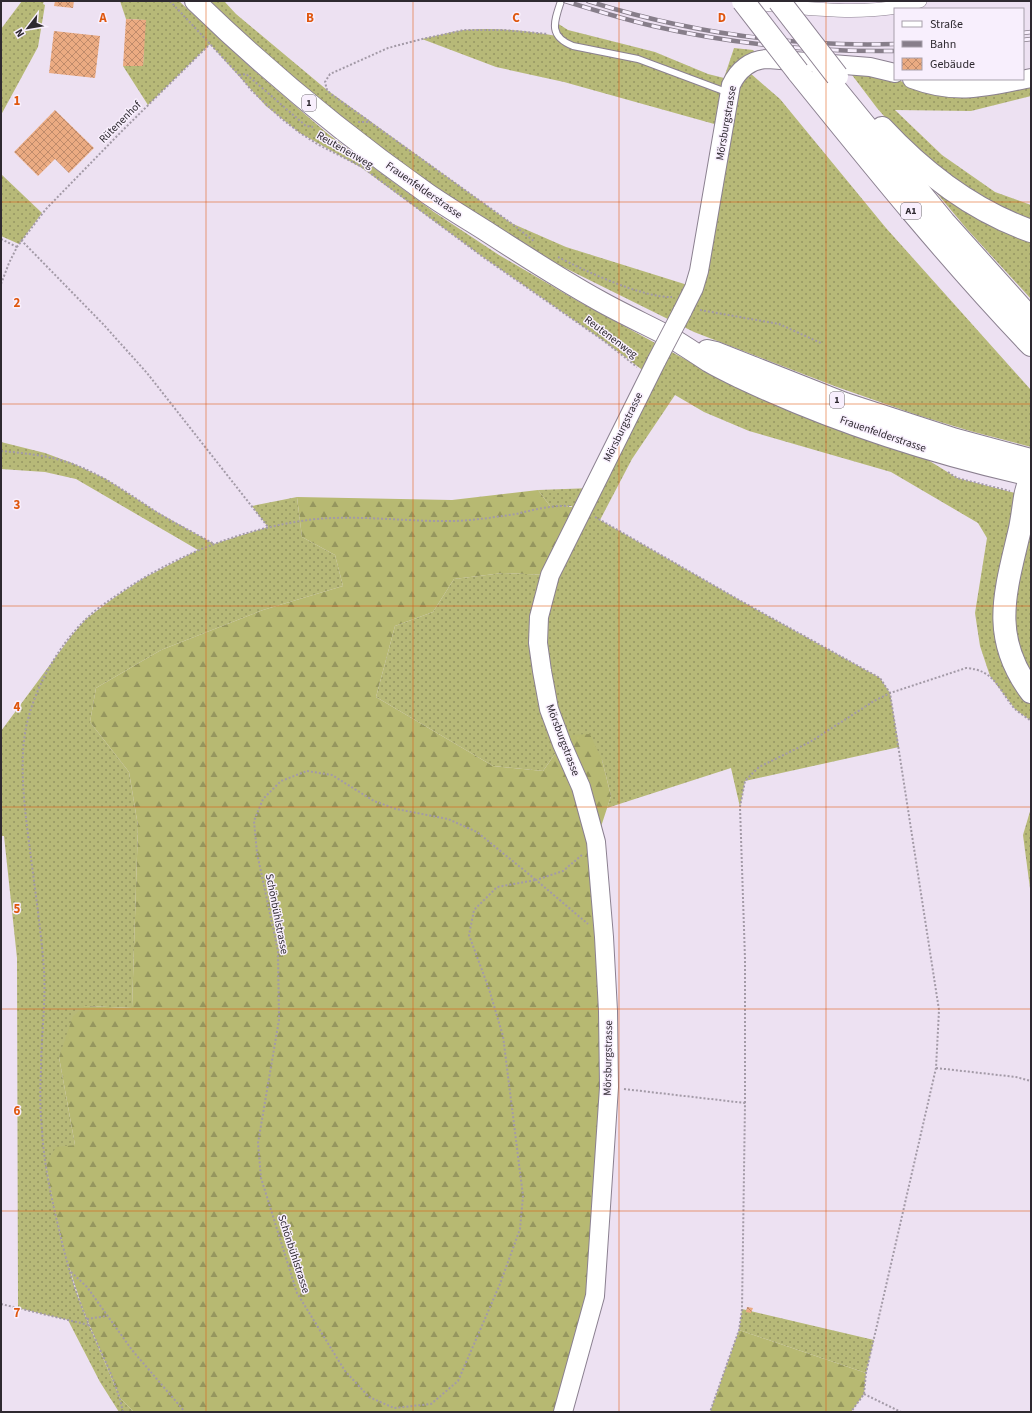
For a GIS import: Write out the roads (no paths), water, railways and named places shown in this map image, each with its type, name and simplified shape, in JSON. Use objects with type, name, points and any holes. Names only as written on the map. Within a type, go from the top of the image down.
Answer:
[{"type":"highway","name":"A1","points":[[743,1],[869,161],[935,239],[1031,345]]},
{"type":"highway","name":"A1","points":[[766,1],[830,75],[944,222],[1031,319]]},
{"type":"highway","points":[[779,1],[830,75],[888,134],[931,173],[974,204],[1001,219],[1031,231]]},
{"type":"highway","points":[[1031,476],[1025,495],[1022,519],[1005,596],[1004,612],[1006,636],[1011,656],[1017,670],[1031,692]]},
{"type":"highway","points":[[1031,544],[1020,588],[1017,619],[1022,647],[1031,668]]},
{"type":"main road","name":"Frauenfelderstrasse","points":[[195,1],[252,54],[315,108],[377,157],[431,196],[521,254],[597,300],[678,342],[712,364],[824,414],[923,448],[1031,476]]},
{"type":"main road","name":"Frauenfelderstrasse","points":[[678,342],[716,352],[853,405],[956,439],[1031,459]]},
{"type":"street","points":[[734,1],[805,8],[894,8]]},
{"type":"street","points":[[895,8],[920,1]]},
{"type":"street","name":"Mörsburgstrasse","points":[[563,1412],[595,1296],[608,1087],[608,1010],[604,937],[596,842],[581,787],[562,744],[549,709],[538,643],[539,617],[550,575],[653,368],[680,305],[695,283],[701,262],[730,93],[734,79],[738,73],[749,64],[761,59],[870,67],[894,73]]},
{"type":"street","points":[[915,80],[940,88],[962,89],[979,88],[1021,80]]},
{"type":"lane","points":[[561,1],[554,24],[558,36],[565,42],[573,46],[638,59],[730,93]]},
{"type":"railway","points":[[565,1],[642,23],[713,38],[773,46],[834,50],[894,51]]},
{"type":"railway","points":[[588,1],[663,21],[740,35],[817,43],[894,44]]},
{"type":"railway","points":[[1024,33],[1031,32]]},
{"type":"railway","points":[[1024,40],[1031,39]]}]
